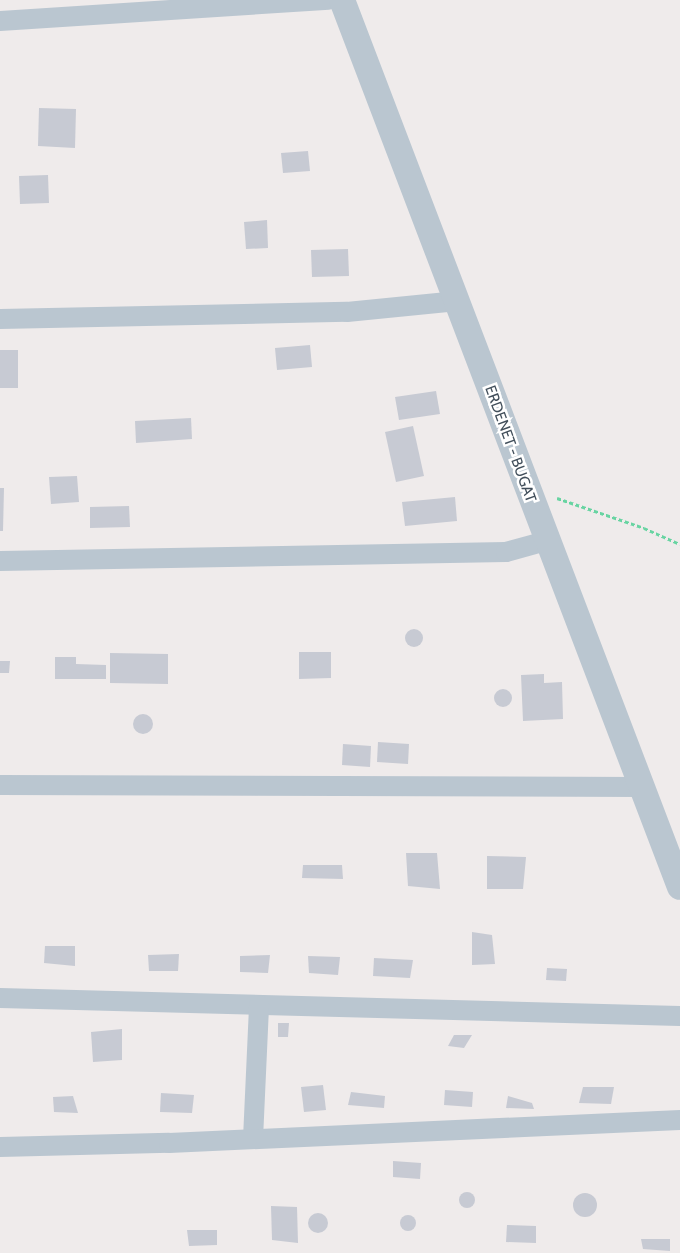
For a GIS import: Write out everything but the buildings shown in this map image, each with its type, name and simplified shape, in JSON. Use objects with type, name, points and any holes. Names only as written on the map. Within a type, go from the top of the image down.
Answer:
[{"type":"street","points":[[0,21],[328,0]]},
{"type":"street","name":"ERDENET - BUGAT","points":[[342,0],[546,540],[680,887]]},
{"type":"street","points":[[0,319],[347,312],[457,301]]},
{"type":"street","points":[[0,561],[506,552],[546,540]]},
{"type":"street","points":[[0,785],[641,787]]},
{"type":"street","points":[[0,998],[680,1016]]},
{"type":"street","points":[[253,1139],[260,1005]]},
{"type":"street","points":[[0,1147],[253,1139],[680,1120]]},
{"type":"path","points":[[553,494],[559,500],[644,528],[680,544]]}]
